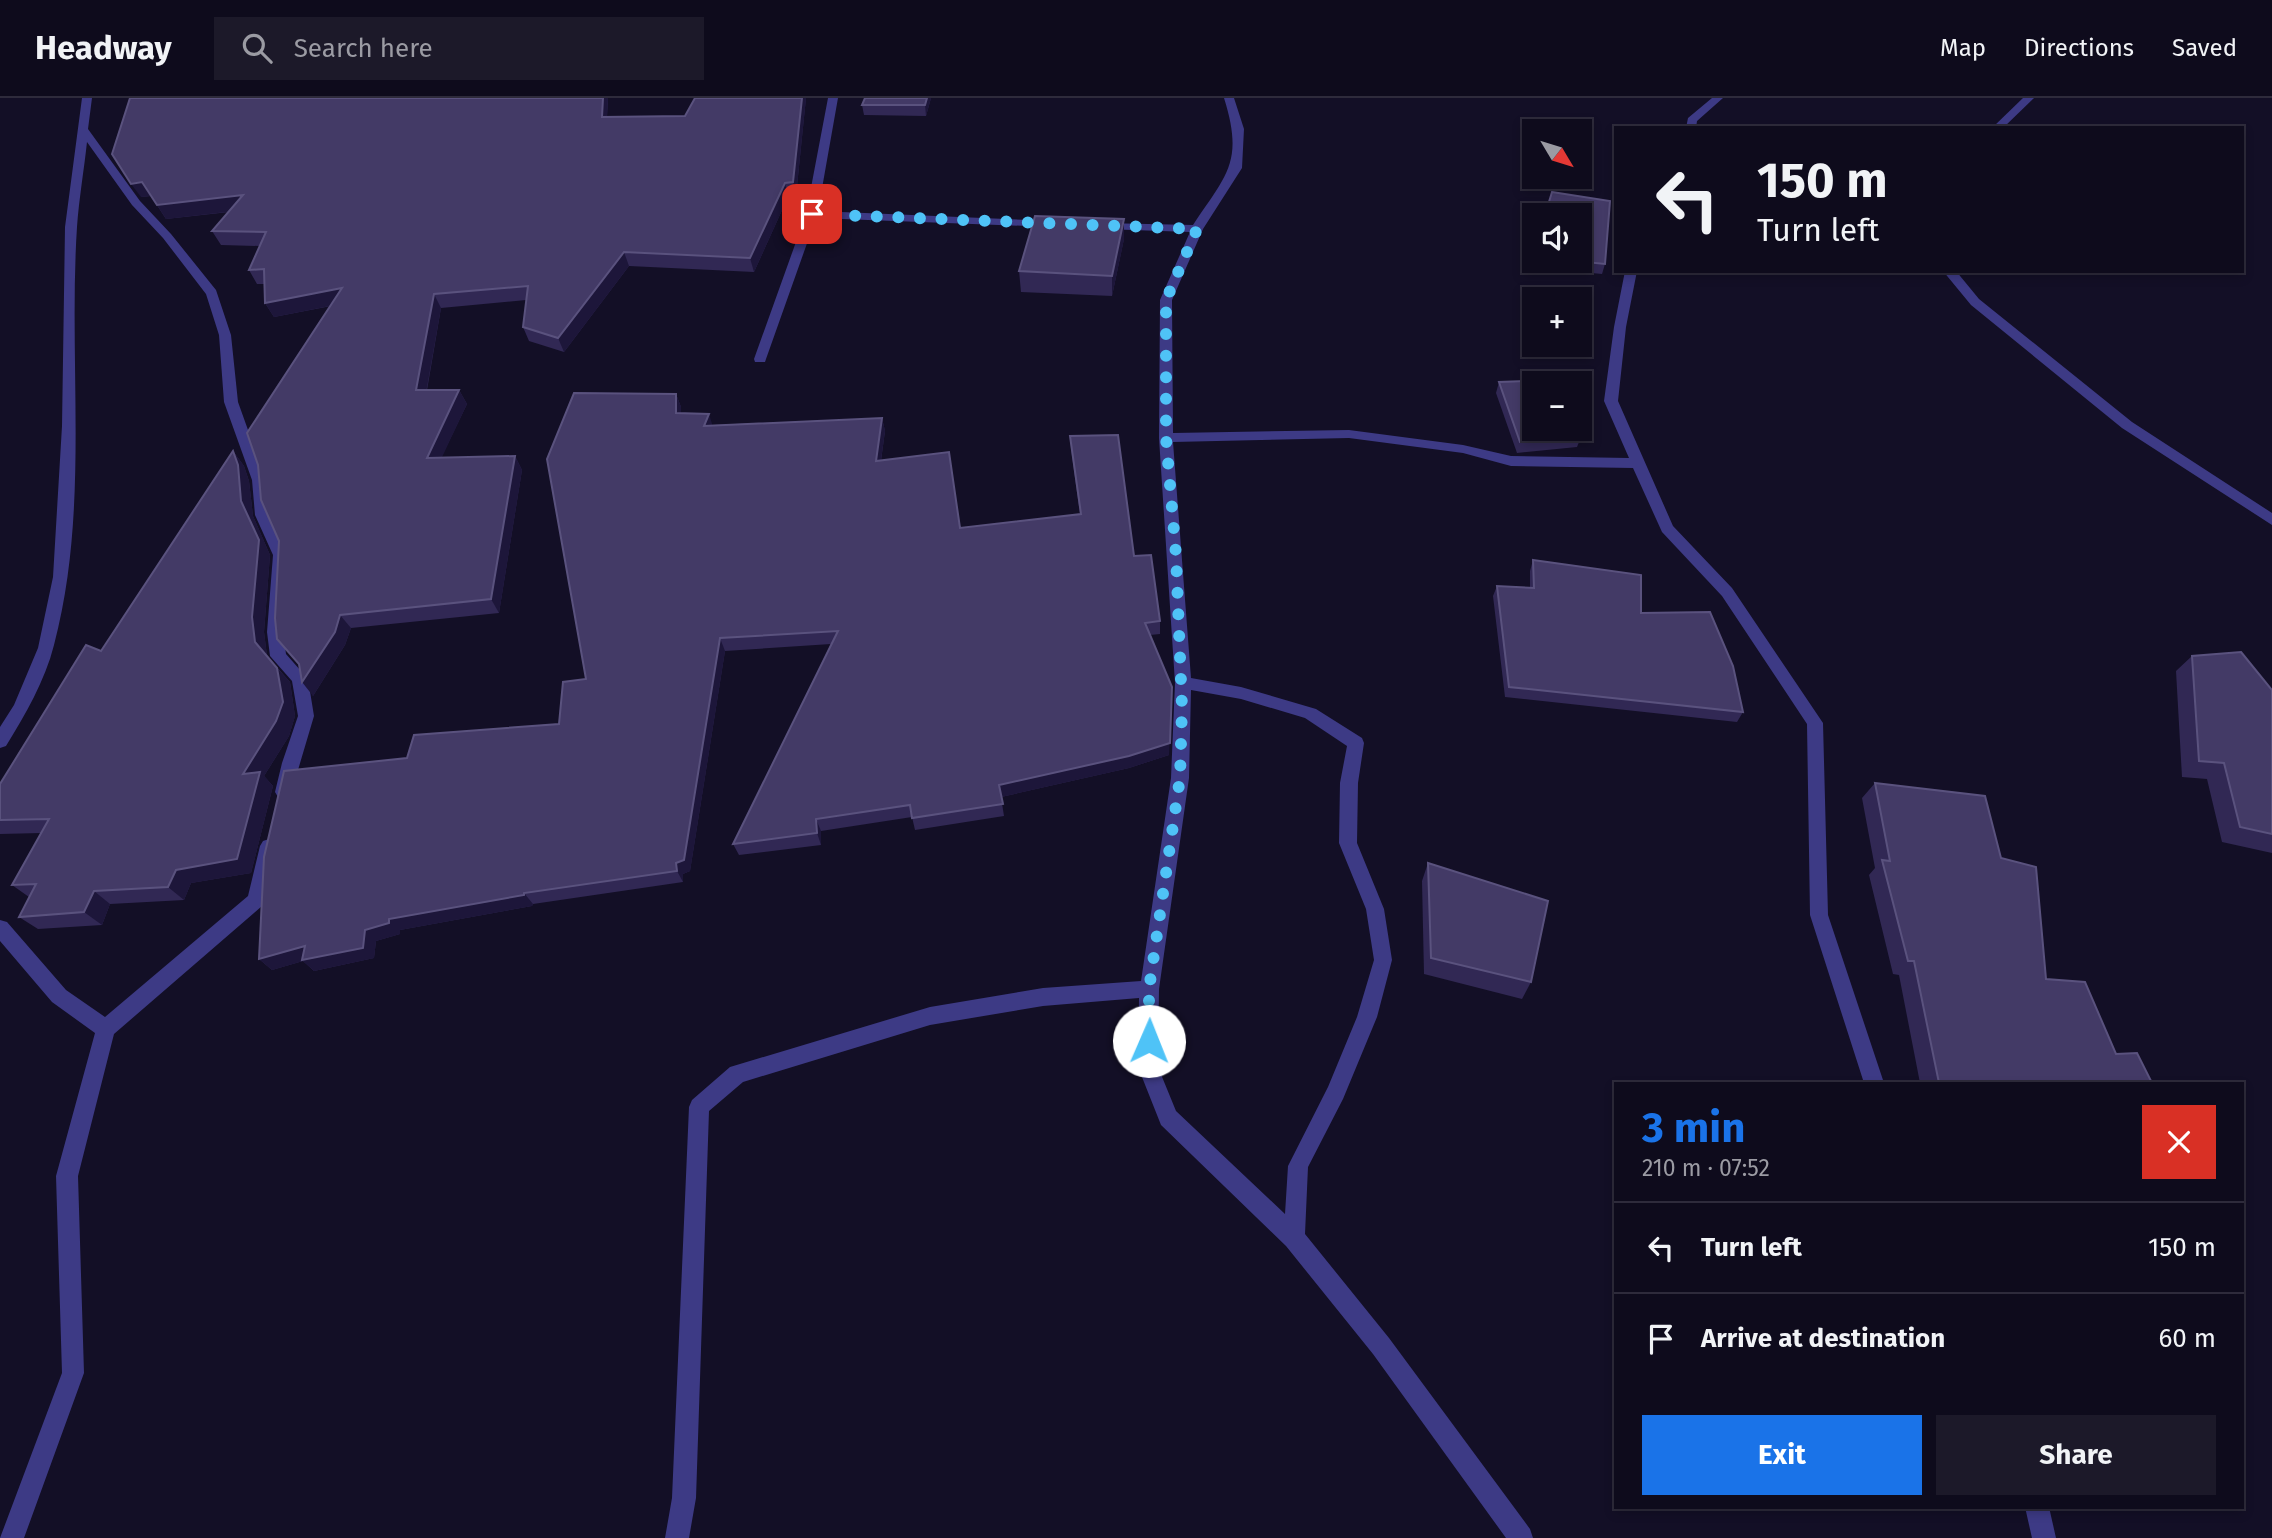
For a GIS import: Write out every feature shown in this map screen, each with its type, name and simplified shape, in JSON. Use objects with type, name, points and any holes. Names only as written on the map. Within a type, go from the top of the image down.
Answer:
[{"type":"street","points":[[0,741],[21,707],[46,648],[61,577],[69,426],[71,227],[87,98]]},
{"type":"street","points":[[761,359],[812,214],[833,98]]},
{"type":"street","points":[[1229,98],[1239,129],[1236,168],[1197,229],[1166,300],[1166,438],[1183,683],[1180,778],[1149,989],[1148,1067],[1168,1118],[1294,1238],[1381,1346],[1521,1538]]},
{"type":"street","points":[[1691,126],[1692,120],[1718,98]]},
{"type":"street","points":[[1999,126],[2029,98]]},
{"type":"street","points":[[83,129],[136,203],[167,236],[212,293],[225,335],[231,402],[259,480],[262,515],[280,555],[275,632],[278,656],[300,679],[306,716],[290,763],[282,805]]},
{"type":"street","points":[[812,214],[1074,224]]},
{"type":"street","points":[[1087,225],[1197,229]]},
{"type":"street","points":[[1631,273],[1620,327],[1611,401],[1667,528],[1727,592],[1815,723],[1819,915],[1874,1082]]},
{"type":"street","points":[[1951,273],[1975,302],[2127,425],[2272,520]]},
{"type":"street","points":[[1166,438],[1349,434],[1463,449],[1511,461],[1638,463]]},
{"type":"street","points":[[1183,683],[1241,694],[1310,713],[1356,743],[1349,783],[1348,843],[1375,909],[1383,960],[1367,1017],[1336,1092],[1298,1166],[1294,1238]]},
{"type":"street","points":[[12,1538],[73,1373],[67,1176],[106,1029],[256,900],[274,830]]},
{"type":"street","points":[[0,928],[59,996],[106,1029]]},
{"type":"street","points":[[677,1538],[684,1498],[699,1107],[737,1074],[930,1016],[1043,997],[1149,989]]},
{"type":"street","points":[[2038,1509],[2044,1538]]},
{"type":"building","points":[[130,98],[603,98],[602,117],[685,116],[695,98],[802,98],[793,182],[785,183],[750,258],[624,252],[558,338],[523,327],[528,286],[434,294],[416,390],[459,390],[427,458],[515,456],[491,599],[340,615],[335,632],[302,682],[299,664],[277,639],[275,618],[279,541],[261,500],[258,465],[247,433],[342,288],[265,303],[264,269],[249,270],[266,232],[212,231],[243,195],[157,205],[142,182],[131,184],[112,154]]},
{"type":"building","points":[[865,98],[927,98],[925,105],[862,105]]},
{"type":"building","points":[[1552,192],[1610,201],[1605,264],[1592,263],[1592,203],[1549,203]]},
{"type":"building","points":[[1035,216],[1124,219],[1112,276],[1019,271]]},
{"type":"building","points":[[1522,381],[1522,441],[1532,441],[1520,442],[1499,382]]},
{"type":"building","points":[[574,393],[676,394],[676,413],[709,414],[704,426],[882,418],[876,461],[949,452],[960,528],[1081,514],[1070,436],[1118,435],[1134,556],[1151,555],[1160,621],[1145,623],[1172,687],[1170,743],[1129,756],[999,785],[1003,804],[912,818],[910,805],[816,819],[817,833],[733,844],[838,631],[720,638],[684,860],[676,863],[677,871],[524,893],[389,919],[389,923],[365,930],[363,948],[302,960],[305,946],[259,959],[264,857],[284,771],[407,758],[414,735],[559,724],[563,682],[586,679],[547,459]]},
{"type":"building","points":[[233,451],[238,465],[241,501],[259,540],[252,617],[255,642],[277,668],[283,702],[276,721],[243,774],[260,772],[237,859],[176,870],[168,887],[94,891],[84,912],[19,917],[36,884],[12,885],[49,819],[0,820],[0,784],[86,645],[101,651]]},
{"type":"building","points":[[1533,560],[1641,575],[1641,613],[1710,612],[1733,666],[1743,712],[1509,687],[1497,586],[1534,588]]},
{"type":"building","points":[[2241,652],[2272,690],[2272,834],[2240,827],[2224,763],[2199,761],[2192,656]]},
{"type":"building","points":[[1875,783],[1985,796],[2001,858],[2036,867],[2046,979],[2085,982],[2116,1054],[2137,1053],[2152,1082],[1939,1082],[1914,961],[1908,961],[1882,860],[1890,861]]},
{"type":"building","points":[[1428,863],[1548,901],[1531,982],[1431,958]]},
{"type":"route","points":[[812,214],[1197,229],[1166,300],[1166,438],[1183,683],[1180,778],[1149,989],[1149,1041]]}]
